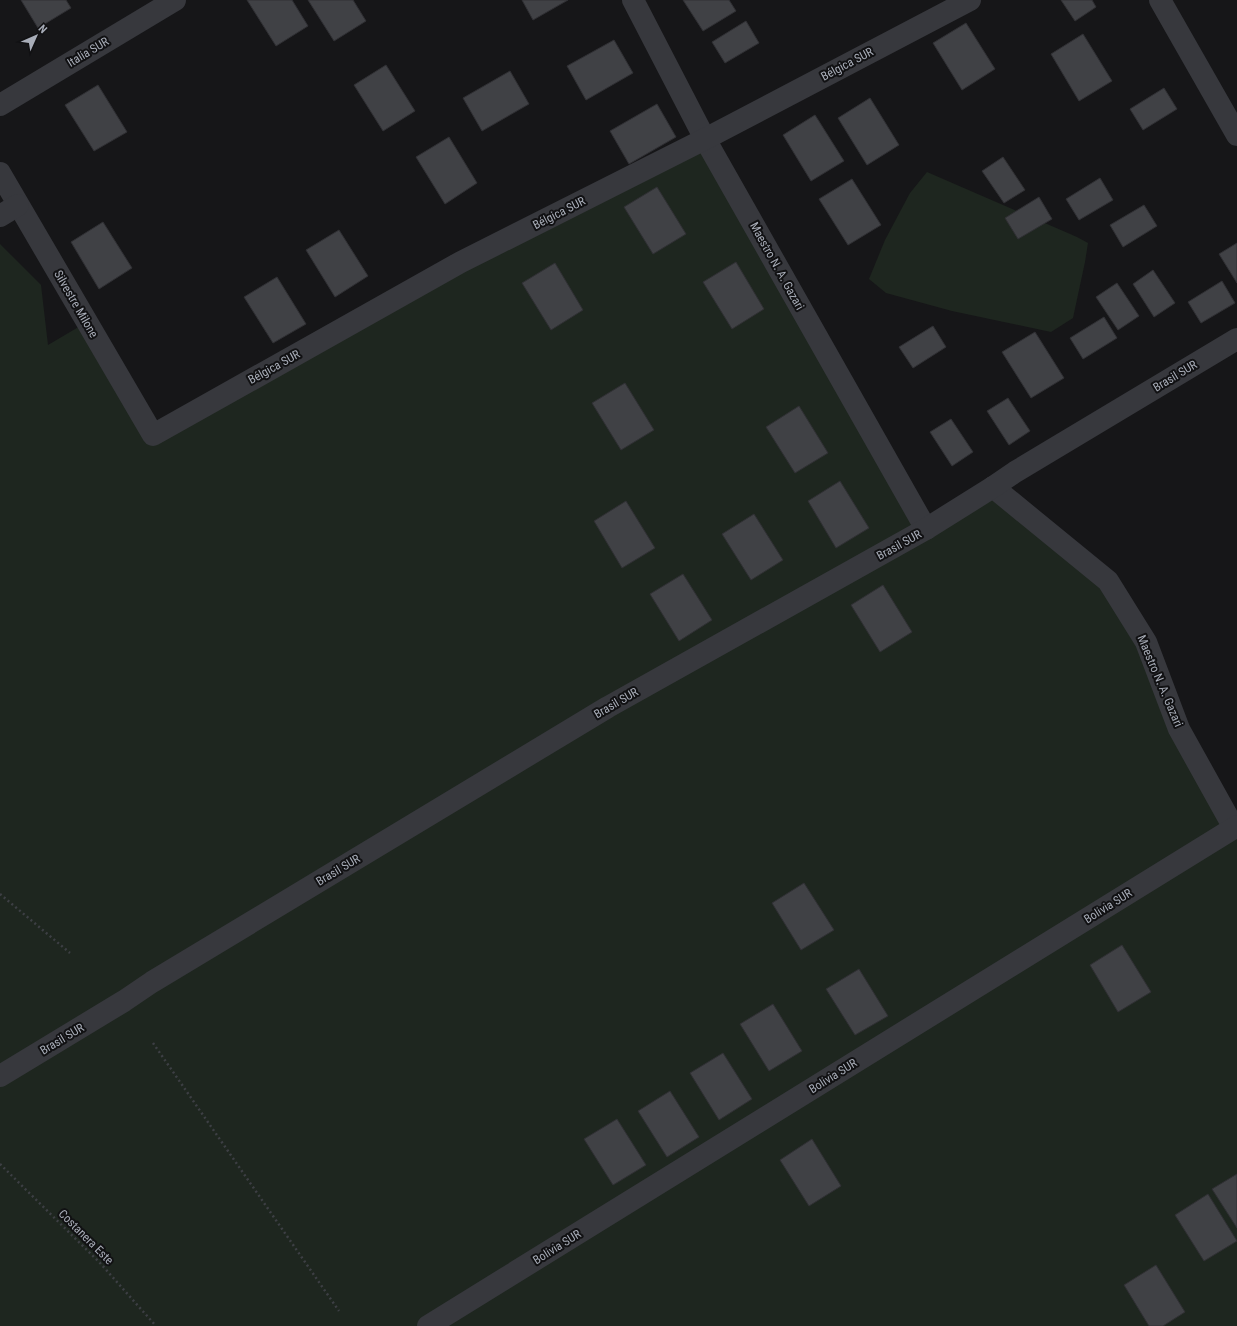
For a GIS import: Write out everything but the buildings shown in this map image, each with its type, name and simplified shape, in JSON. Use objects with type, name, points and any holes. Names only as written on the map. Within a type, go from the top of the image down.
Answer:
[{"type":"street","name":"Italia SUR","points":[[0,105],[175,0]]},
{"type":"street","name":"Maestro N. A. Gazari","points":[[633,0],[705,139],[926,529]]},
{"type":"street","name":"Bélgica SUR","points":[[153,434],[461,262],[705,139],[970,0]]},
{"type":"street","points":[[1160,0],[1237,135]]},
{"type":"street","name":"Silvestre Milone","points":[[0,173],[9,210],[153,434]]},
{"type":"street","name":"Brasil SUR","points":[[0,1076],[124,1001],[152,982],[608,707],[926,529],[1015,472],[1237,338]]},
{"type":"street","name":"Maestro N. A. Gazari","points":[[993,487],[1108,582],[1146,642],[1179,729],[1236,827]]},
{"type":"street","name":"Bolivia SUR","points":[[428,1326],[1236,827]]},
{"type":"path","points":[[0,894],[70,953]]},
{"type":"path","points":[[153,1043],[339,1311]]},
{"type":"path","name":"Costanera Este","points":[[0,1164],[100,1263],[156,1326]]},
{"type":"shaded area","points":[[705,139],[926,529],[993,487],[1108,581],[1237,823],[1237,1326],[0,1326],[0,244],[41,285],[48,345],[87,322],[153,434]]},
{"type":"shaded area","points":[[927,172],[1088,243],[1073,318],[1051,332],[952,311],[886,293],[869,279],[885,240],[910,193]]}]
